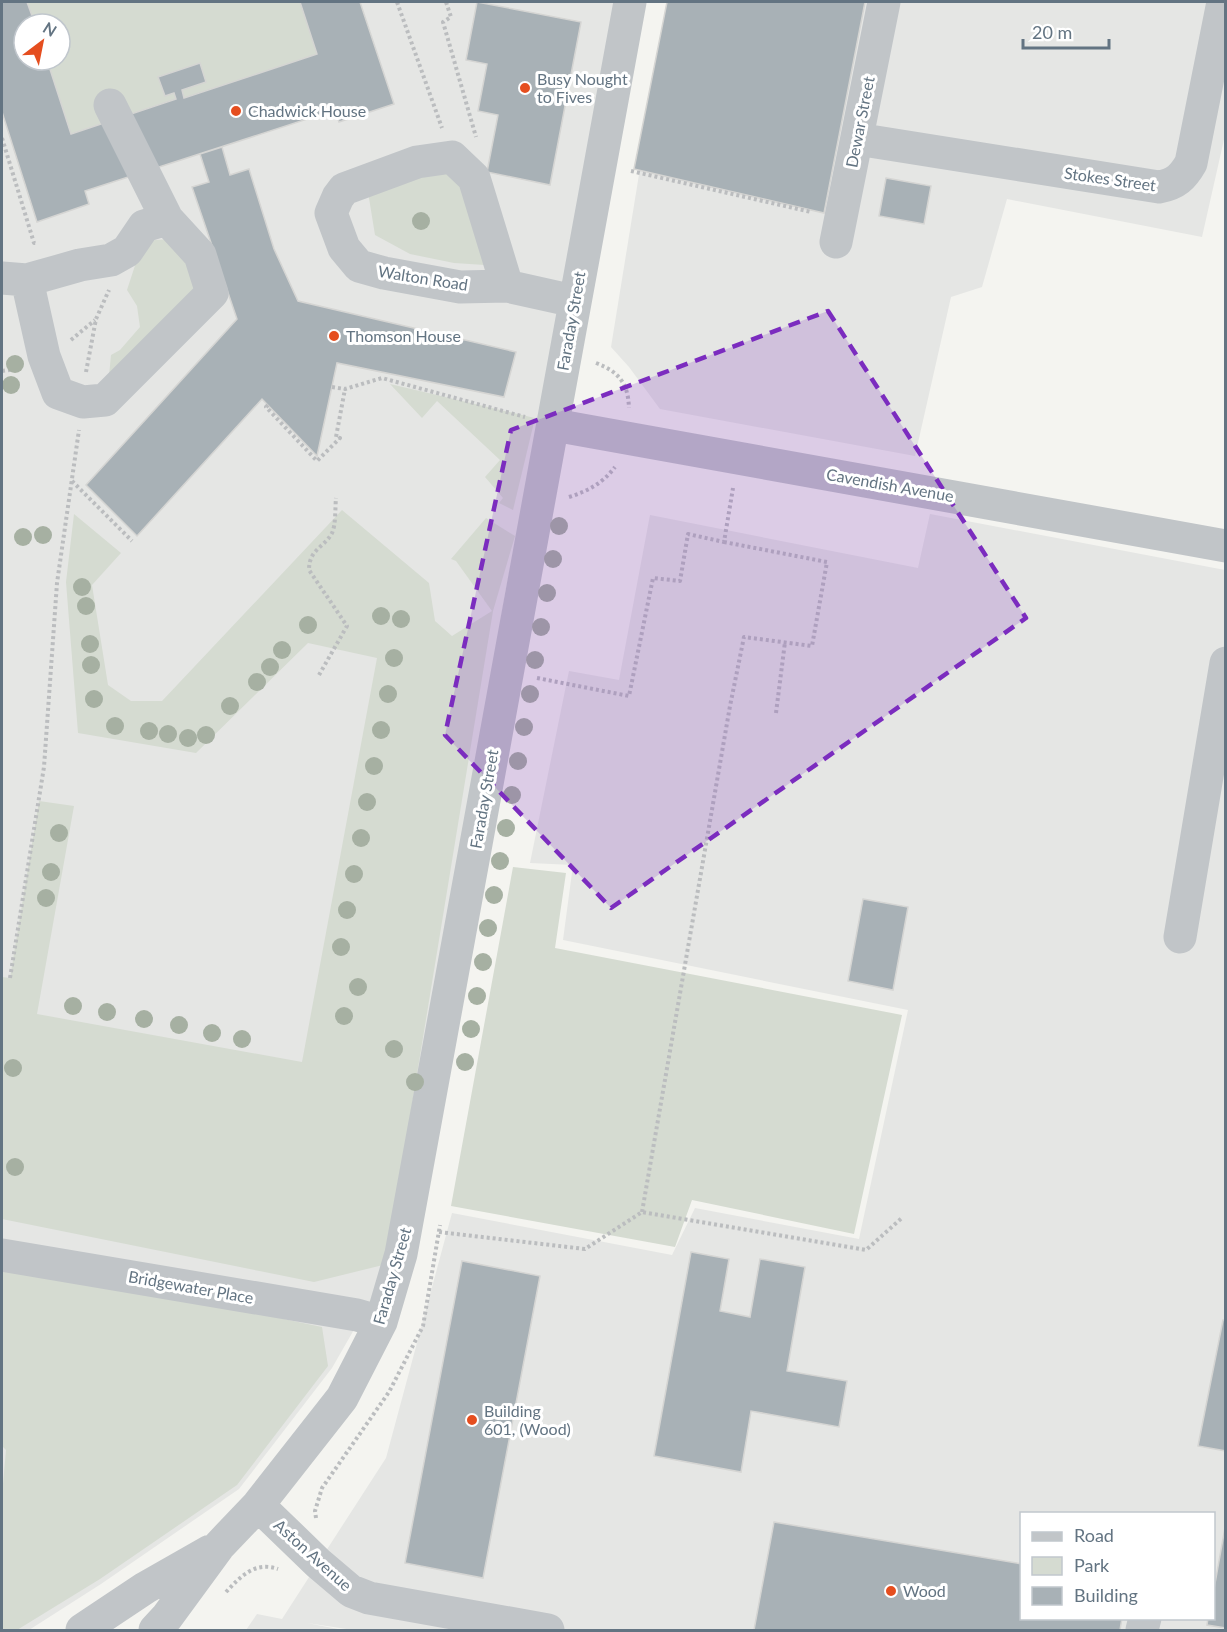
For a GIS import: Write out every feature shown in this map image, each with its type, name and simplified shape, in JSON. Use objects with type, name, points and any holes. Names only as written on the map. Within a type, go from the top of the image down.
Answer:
[{"type":"street","name":"Faraday Street","points":[[155,1630],[219,1546],[258,1505],[342,1398],[381,1322],[401,1254],[630,2]]},
{"type":"street","name":"Dewar Street","points":[[838,230],[884,2]]},
{"type":"street","name":"Stokes Street","points":[[857,139],[1160,187],[1172,185],[1183,176],[1191,164],[1223,2]]},
{"type":"street","points":[[110,105],[167,219],[200,255],[212,293],[105,400],[83,402],[58,393],[14,279],[111,260],[127,251],[144,226],[167,219]]},
{"type":"street","name":"Walton Road","points":[[463,167],[417,162],[344,189],[331,213],[344,248],[359,266],[384,273],[460,287],[507,286],[574,301]]},
{"type":"street","points":[[463,167],[507,286]]},
{"type":"street","name":"Cavendish Avenue","points":[[554,425],[1226,546]]},
{"type":"street","points":[[1180,937],[1226,663]]},
{"type":"street","name":"Bridgewater Place","points":[[2,1255],[381,1322]]},
{"type":"street","name":"Aston Avenue","points":[[258,1505],[318,1563],[351,1591],[448,1622],[548,1630]]},
{"type":"street","name":"Faraday Street","points":[[82,1630],[145,1588],[219,1546]]},
{"type":"path","points":[[397,2],[463,167],[483,162],[442,22],[451,17],[446,2]]},
{"type":"path","points":[[2,138],[34,243],[45,242]]},
{"type":"path","points":[[631,171],[838,230]]},
{"type":"path","points":[[10,978],[44,767],[57,583],[88,357],[96,319],[127,251]]},
{"type":"path","points":[[592,362],[609,368],[622,381],[628,395],[629,418]]},
{"type":"path","points":[[332,387],[345,389],[382,378],[554,425]]},
{"type":"path","points":[[268,405],[266,407],[317,461],[340,438],[336,437],[345,389]]},
{"type":"path","points":[[724,542],[738,457]]},
{"type":"path","points":[[570,497],[604,480],[617,464]]},
{"type":"path","points":[[72,480],[132,541]]},
{"type":"path","points":[[319,675],[346,626],[309,570],[313,552],[333,532],[336,498]]},
{"type":"path","points":[[537,678],[629,696],[653,578],[680,581],[688,534],[826,562],[812,646],[744,637],[642,1212]]},
{"type":"path","points":[[776,713],[784,642]]},
{"type":"path","points":[[439,1232],[585,1249],[642,1212],[866,1250],[903,1217]]},
{"type":"path","points":[[220,1599],[242,1575],[256,1567],[271,1566],[284,1571]]},
{"type":"highlighted area","points":[[828,311],[1026,618],[611,908],[445,735],[511,430]]},
{"type":"shaded area","points":[[2,2],[618,2],[590,161],[505,594],[408,1183],[390,1267],[332,1368],[239,1489],[101,1584],[29,1630],[2,1630]]},
{"type":"shaded area","points":[[667,2],[1225,2],[1225,135],[1202,237],[1007,199],[982,287],[951,297],[915,456],[660,409],[611,347]]},
{"type":"shaded area","points":[[930,514],[1225,570],[1225,1630],[353,1630],[307,1623],[343,1630],[246,1630],[257,1614],[282,1619],[386,1458],[452,1213],[672,1255],[695,1208],[859,1239],[908,1010],[563,940],[573,865],[530,863],[569,671],[619,680],[650,515],[918,568]]},
{"type":"green space","points":[[27,2],[300,2],[317,54],[184,98],[182,90],[159,77],[165,96],[174,93],[176,99],[71,134],[51,72],[72,72],[72,12],[31,12]]},
{"type":"green space","points":[[420,172],[459,174],[485,265],[454,263],[410,254],[375,235],[368,192]]},
{"type":"green space","points":[[169,239],[185,250],[199,295],[109,376],[111,355],[120,350],[140,327],[137,306],[127,290],[143,241]]},
{"type":"green space","points":[[390,384],[535,418],[513,510],[499,503],[503,498],[485,477],[500,460],[437,401],[422,418]]},
{"type":"green space","points":[[342,510],[429,583],[435,621],[452,636],[492,611],[456,561],[451,559],[486,518],[515,536],[493,611],[397,1196],[383,1265],[314,1282],[2,1219],[2,977],[10,978],[39,801],[74,806],[37,1014],[302,1062],[377,658],[308,643],[196,753],[78,733],[66,582],[74,514],[121,553],[92,585],[108,685],[131,701],[162,701]]},
{"type":"green space","points":[[513,867],[566,873],[555,948],[902,1015],[854,1234],[692,1200],[675,1247],[451,1206]]},
{"type":"green space","points":[[2,1260],[322,1327],[328,1366],[237,1485],[100,1579],[17,1630],[2,1630],[2,1495],[6,1450],[2,1446]]},
{"type":"building","name":"Chadwick House","points":[[2,2],[27,2],[31,12],[12,12],[12,72],[51,72],[71,134],[176,99],[174,93],[165,96],[158,77],[200,63],[206,82],[182,90],[184,98],[317,54],[300,2],[360,2],[394,104],[339,122],[335,110],[85,191],[89,204],[37,222],[2,112]]},
{"type":"building","name":"Busy Nought to Fives","points":[[477,2],[581,22],[550,185],[487,172],[498,115],[478,111],[487,64],[466,60]]},
{"type":"building","points":[[667,2],[865,2],[824,213],[634,169]]},
{"type":"building","name":"Thomson House","points":[[222,147],[230,175],[249,169],[274,249],[298,301],[516,352],[504,397],[337,363],[317,456],[262,399],[137,536],[86,485],[237,319],[192,187],[209,182],[200,154]]},
{"type":"building","points":[[886,178],[931,186],[924,224],[879,216]]},
{"type":"building","points":[[863,899],[908,907],[893,990],[848,981]]},
{"type":"building","points":[[691,1252],[729,1259],[720,1311],[750,1317],[760,1259],[805,1267],[787,1371],[847,1381],[839,1427],[751,1411],[741,1472],[654,1456]]},
{"type":"building","name":"Building 601, (Wood)","points":[[462,1261],[540,1276],[483,1578],[405,1563]]},
{"type":"building","points":[[1223,1320],[1226,1320],[1226,1451],[1198,1446]]},
{"type":"building","name":"Wood","points":[[774,1522],[1020,1564],[1020,1620],[1122,1620],[1120,1630],[754,1630]]},
{"type":"building","points":[[1226,1522],[1226,1628],[1207,1625],[1208,1620],[1215,1620],[1215,1583]]},
{"type":"place","name":"Busy Nought to Fives","points":[[525,88]]},
{"type":"place","name":"Chadwick House","points":[[236,111]]},
{"type":"place","name":"Thomson House","points":[[334,336]]},
{"type":"place","name":"Building 601, (Wood)","points":[[472,1420]]},
{"type":"place","name":"Wood","points":[[891,1591]]}]
